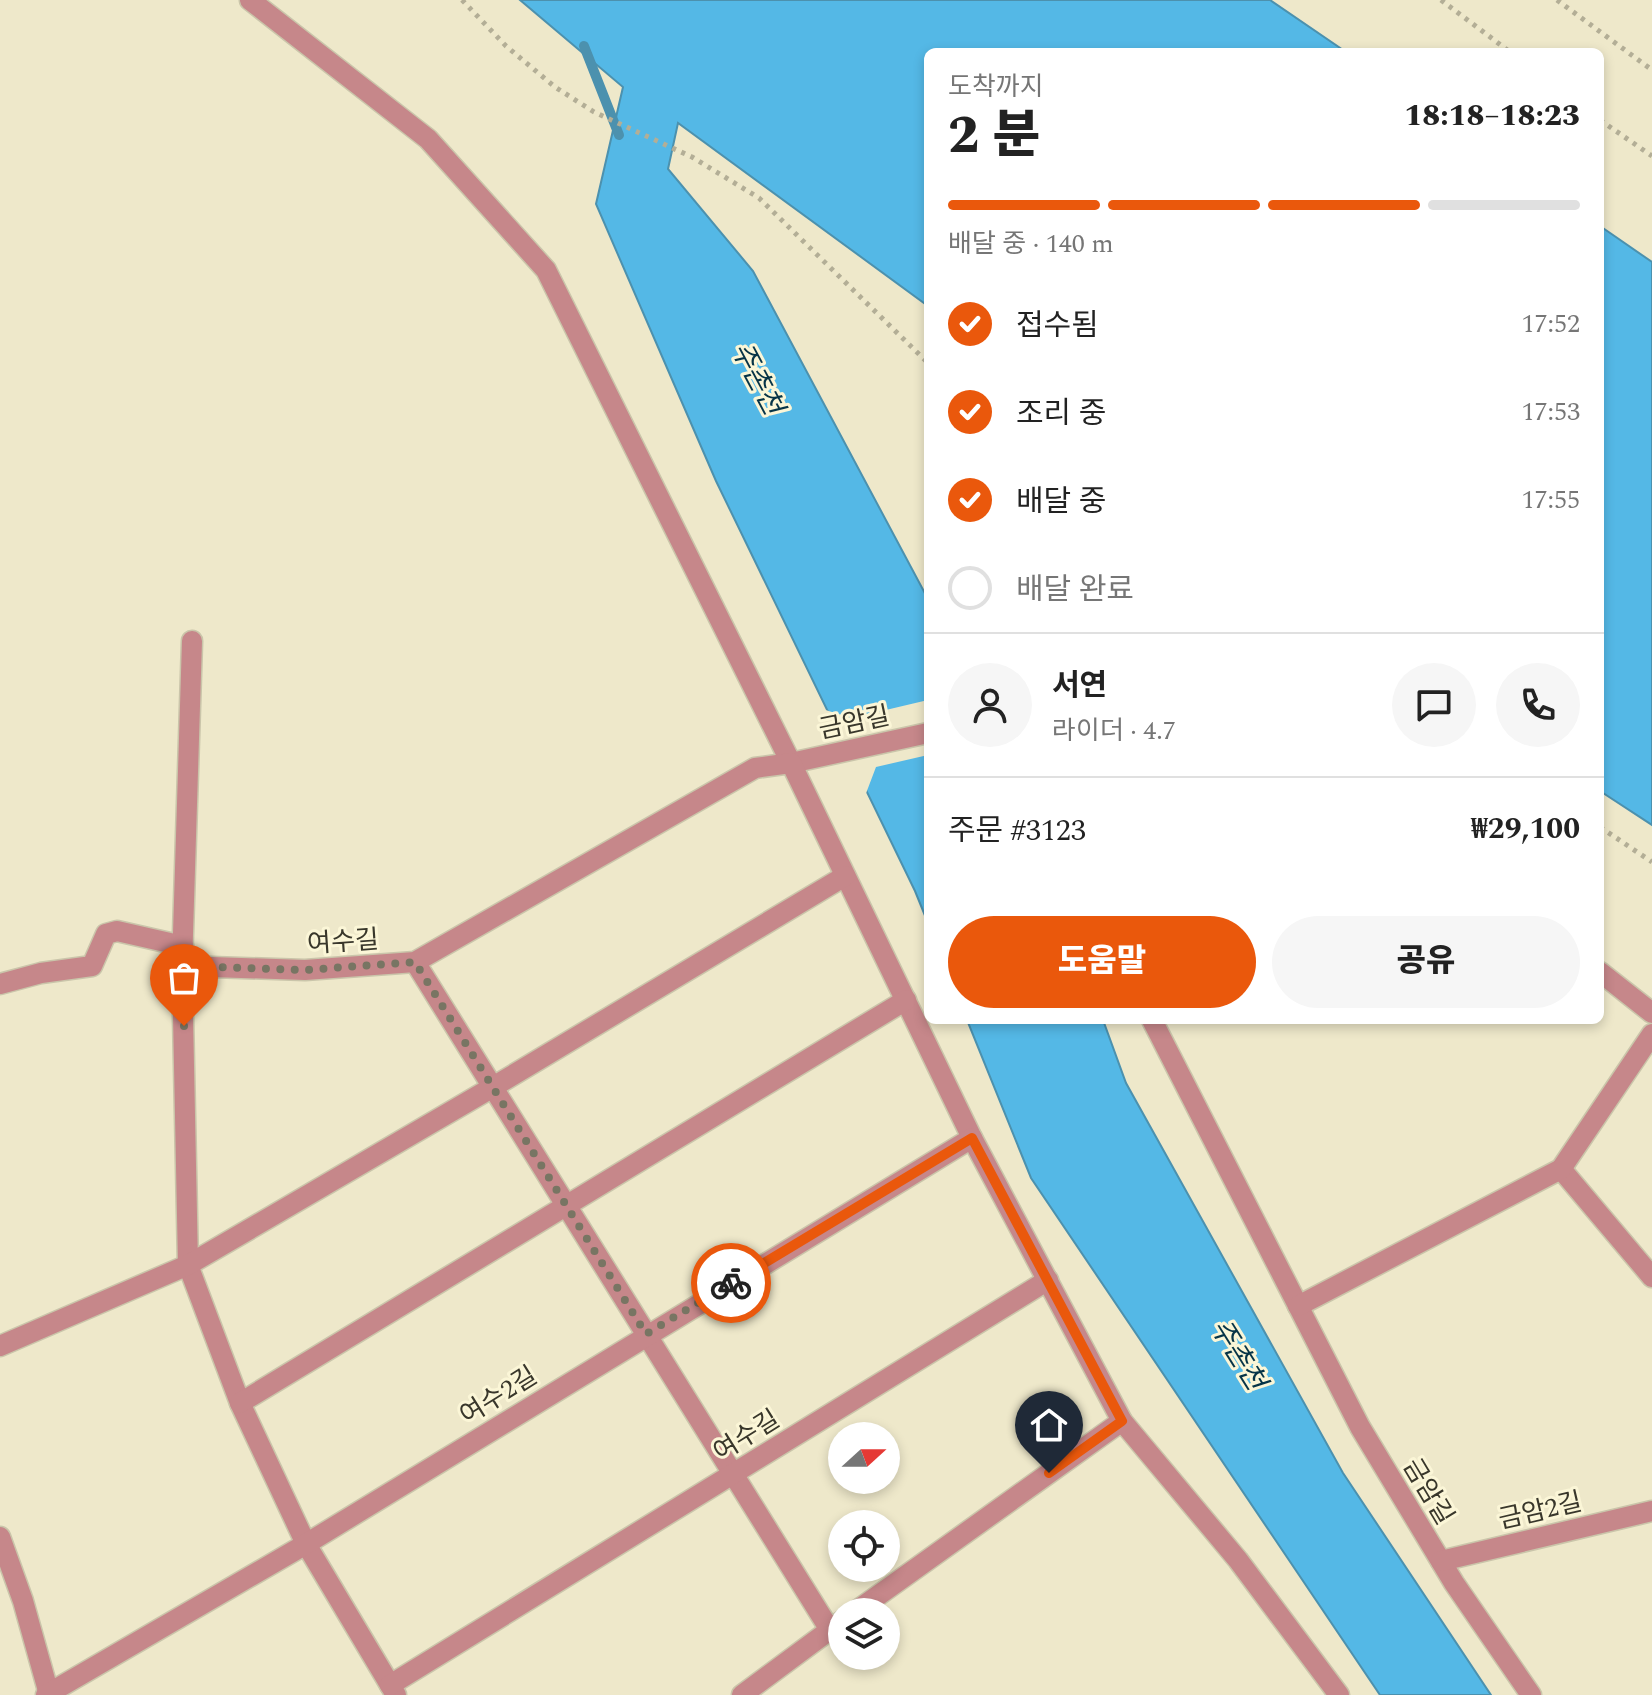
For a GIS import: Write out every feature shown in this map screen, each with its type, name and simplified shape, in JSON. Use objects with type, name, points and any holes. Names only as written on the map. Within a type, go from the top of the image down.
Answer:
[{"type":"street","points":[[250,0],[428,139],[546,270],[791,763],[972,1138],[1122,1421],[1238,1560],[1339,1695]]},
{"type":"street","points":[[0,984],[41,973],[92,966],[106,934],[117,931],[183,956],[192,641]]},
{"type":"street","name":"금암길","points":[[755,768],[924,734]]},
{"type":"street","name":"여수길","points":[[755,768],[415,962],[305,970],[183,956],[188,1265],[240,1403],[306,1544],[393,1690],[733,1474],[1048,1280]]},
{"type":"street","points":[[0,1346],[188,1265],[845,876]]},
{"type":"street","points":[[415,962],[733,1474],[828,1614]]},
{"type":"street","points":[[1604,975],[1652,1013]]},
{"type":"street","points":[[240,1403],[906,1000]]},
{"type":"street","name":"금암길","points":[[1154,1024],[1360,1427],[1441,1561],[1531,1695]]},
{"type":"street","points":[[1298,1306],[1561,1169],[1652,1034]]},
{"type":"street","name":"여수2길","points":[[0,1537],[23,1601],[47,1694],[306,1544],[972,1138]]},
{"type":"street","points":[[1561,1169],[1652,1277]]},
{"type":"street","points":[[875,1598],[1122,1421]]},
{"type":"street","name":"금암2길","points":[[1441,1561],[1652,1511]]},
{"type":"street","points":[[742,1695],[828,1632]]},
{"type":"path","points":[[462,0],[506,46],[555,87],[594,112],[692,157],[759,198],[924,359]]},
{"type":"path","points":[[1441,0],[1505,48]]},
{"type":"path","points":[[1557,0],[1652,70]]},
{"type":"path","points":[[1604,123],[1652,156]]},
{"type":"path","points":[[1604,830],[1652,862]]},
{"type":"water","points":[[520,0],[1270,0],[1340,48],[924,48],[924,303],[678,123],[668,169],[753,271],[924,592],[924,913],[716,481],[596,204],[623,87]]},
{"type":"water","points":[[1604,229],[1652,262],[1652,825],[1604,794]]},
{"type":"water","points":[[969,1024],[1104,1024],[1126,1083],[1343,1473],[1491,1695],[1380,1695],[1031,1178]]},
{"type":"pier","points":[[924,701],[924,756],[876,767],[865,796],[822,709],[852,718]]},
{"type":"waterway","name":"주촌천","points":[[584,46],[619,135]]},
{"type":"way so far","points":[[184,1026],[182,966],[305,970],[415,962],[646,1334],[731,1283]]},
{"type":"route","points":[[731,1283],[972,1138],[1122,1421],[1049,1473]]}]
